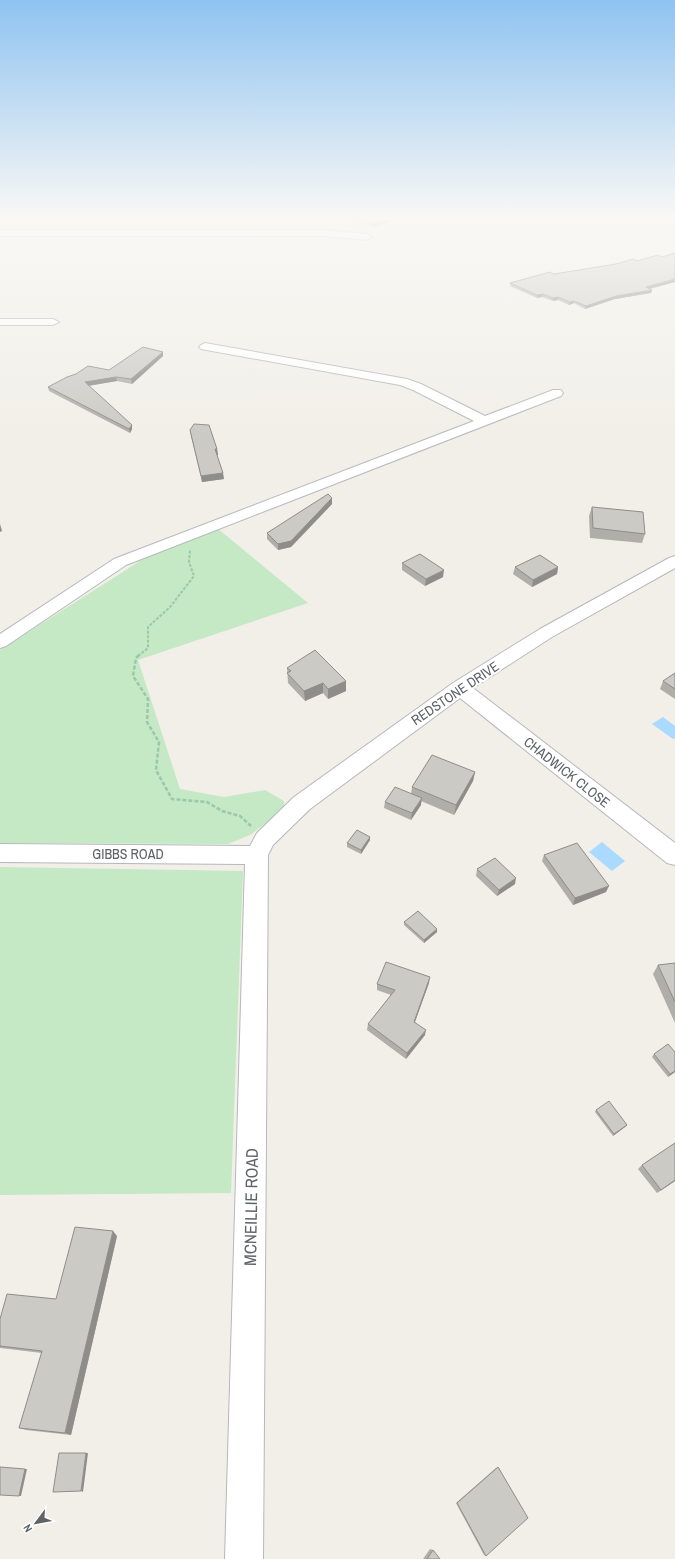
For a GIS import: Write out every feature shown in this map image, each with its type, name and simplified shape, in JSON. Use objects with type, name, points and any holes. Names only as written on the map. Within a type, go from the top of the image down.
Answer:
[{"type":"street","points":[[0,322],[53,322]]},
{"type":"street","points":[[205,347],[403,382],[417,386],[485,421]]},
{"type":"street","points":[[0,642],[120,562],[557,393]]},
{"type":"street","name":"REDSTONE DRIVE","points":[[261,847],[302,803],[322,787],[460,688],[558,626],[675,561]]},
{"type":"street","name":"CHADWICK CLOSE","points":[[460,688],[675,856]]},
{"type":"street","name":"GIBBS ROAD","points":[[0,853],[261,847]]},
{"type":"street","name":"MCNEILLIE ROAD","points":[[244,1559],[261,847]]},
{"type":"path","points":[[184,538],[190,547],[189,562],[194,576],[170,607],[148,627],[148,648],[136,658],[133,676],[148,699],[147,722],[159,742],[156,770],[172,799],[208,802],[222,811],[240,816],[261,847]]},
{"type":"green space","points":[[217,528],[308,603],[138,660],[180,789],[224,797],[265,790],[284,801],[284,809],[250,835],[228,844],[0,843],[0,650],[148,556]]},
{"type":"green space","points":[[0,867],[243,871],[231,1193],[0,1195]]},
{"type":"water","points":[[663,717],[675,726],[675,738],[673,739],[652,724]]},
{"type":"water","points":[[602,842],[625,861],[612,871],[589,852]]},
{"type":"building","points":[[525,290],[652,290],[616,296],[586,306],[558,297],[553,298],[543,294],[537,295]]},
{"type":"building","points":[[143,347],[163,352],[131,379],[116,377],[85,382],[132,425],[129,429],[48,387],[76,374],[88,366],[109,370]]},
{"type":"building","points":[[194,424],[209,425],[223,473],[201,476],[190,430]]},
{"type":"building","points":[[328,494],[332,498],[291,541],[278,544],[267,533]]},
{"type":"building","points":[[592,507],[643,512],[645,534],[593,528]]},
{"type":"building","points":[[420,554],[444,570],[426,579],[402,563]]},
{"type":"building","points":[[540,555],[558,567],[533,580],[515,567]]},
{"type":"building","points":[[315,650],[346,681],[328,689],[323,683],[304,691],[287,673],[291,671],[287,668]]},
{"type":"building","points":[[675,673],[675,689],[663,681]]},
{"type":"building","points":[[432,755],[475,772],[456,805],[412,787]]},
{"type":"building","points":[[395,787],[422,798],[412,813],[385,802]]},
{"type":"building","points":[[357,830],[370,837],[361,850],[347,843]]},
{"type":"building","points":[[577,843],[609,886],[575,898],[544,855]]},
{"type":"building","points":[[495,858],[516,878],[499,890],[477,869]]},
{"type":"building","points":[[418,911],[437,929],[424,940],[404,922]]},
{"type":"building","points":[[386,962],[430,977],[414,1022],[426,1030],[407,1053],[368,1024],[395,990],[377,984]]},
{"type":"building","points":[[675,963],[675,1002],[658,965]]},
{"type":"building","points":[[668,1044],[675,1052],[675,1071],[670,1074],[654,1054]]},
{"type":"building","points":[[609,1101],[627,1125],[614,1134],[596,1110]]},
{"type":"building","points":[[675,1143],[675,1180],[661,1190],[642,1165]]},
{"type":"building","points":[[75,1227],[113,1231],[65,1433],[19,1428],[42,1351],[0,1346],[0,1319],[7,1294],[56,1299]]},
{"type":"building","points":[[59,1453],[86,1453],[81,1491],[53,1492]]},
{"type":"building","points":[[0,1467],[25,1469],[19,1496],[0,1495]]},
{"type":"building","points":[[498,1467],[528,1518],[486,1556],[457,1503]]},
{"type":"building","points":[[433,1550],[440,1559],[427,1559]]}]
